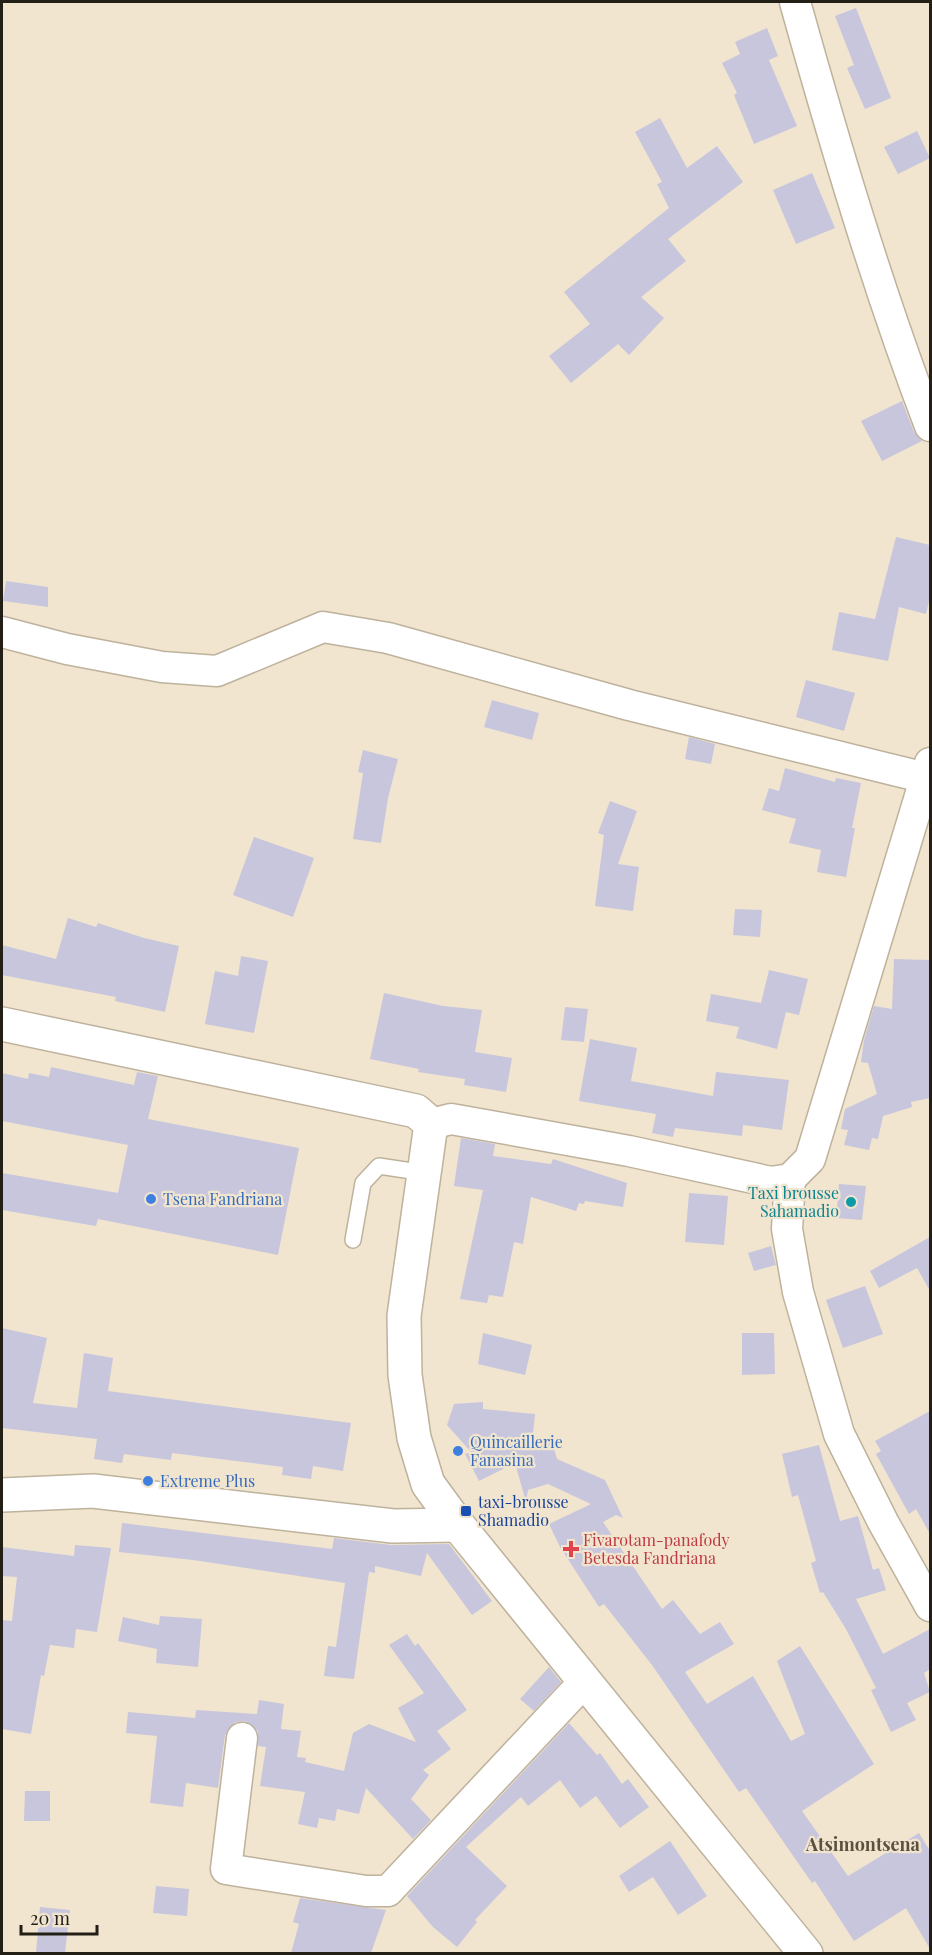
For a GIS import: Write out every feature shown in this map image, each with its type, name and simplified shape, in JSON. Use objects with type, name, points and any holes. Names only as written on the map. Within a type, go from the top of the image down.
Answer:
[{"type":"main road","points":[[2,1024],[416,1111],[430,1124],[404,1316],[405,1375],[414,1438],[428,1484],[458,1525],[806,1953]]},
{"type":"main road","points":[[2,1495],[93,1491],[393,1526],[458,1525]]},
{"type":"street","points":[[795,2],[840,164],[901,348],[930,426]]},
{"type":"street","points":[[2,632],[67,649],[162,667],[217,671],[323,627],[388,638],[629,705],[928,770],[810,1158],[790,1179],[771,1182],[630,1151],[451,1119],[430,1124]]},
{"type":"street","points":[[790,1179],[787,1229],[798,1292],[839,1434],[883,1522],[930,1606]]},
{"type":"street","points":[[242,1738],[226,1869],[366,1891],[388,1891],[585,1681]]},
{"type":"lane","points":[[352,1240],[363,1183],[379,1166],[425,1173]]},
{"type":"building","points":[[856,8],[891,98],[865,109],[847,68],[854,65],[835,16]]},
{"type":"building","points":[[767,28],[778,56],[769,60],[797,126],[754,144],[734,95],[737,93],[722,63],[740,54],[735,42]]},
{"type":"building","points":[[660,118],[687,168],[717,146],[743,182],[668,239],[686,261],[641,297],[664,318],[629,355],[618,344],[571,383],[549,356],[590,324],[564,292],[669,208],[657,184],[662,182],[635,132]]},
{"type":"building","points":[[917,131],[930,158],[898,174],[884,147]]},
{"type":"building","points":[[812,173],[835,228],[796,244],[773,190]]},
{"type":"building","points":[[902,401],[914,432],[922,441],[882,461],[861,421]]},
{"type":"building","points":[[896,537],[930,545],[930,597],[926,614],[899,607],[888,661],[832,650],[839,612],[875,619]]},
{"type":"building","points":[[6,581],[48,587],[48,607],[3,601]]},
{"type":"building","points":[[806,680],[855,693],[844,731],[796,717]]},
{"type":"building","points":[[492,700],[539,713],[532,740],[484,727]]},
{"type":"building","points":[[689,737],[715,744],[711,764],[685,759]]},
{"type":"building","points":[[363,750],[398,759],[388,798],[381,843],[353,839],[363,773],[358,772]]},
{"type":"building","points":[[785,768],[835,782],[836,778],[861,783],[846,877],[817,872],[821,850],[789,843],[796,819],[762,810],[769,788],[779,791]]},
{"type":"building","points":[[610,801],[637,811],[618,864],[639,867],[633,911],[595,906],[604,835],[598,833]]},
{"type":"building","points":[[254,837],[314,858],[293,917],[233,895]]},
{"type":"building","points":[[735,909],[762,910],[760,937],[733,935]]},
{"type":"building","points":[[68,918],[96,927],[98,923],[144,938],[179,946],[165,1012],[115,1001],[116,997],[2,975],[2,945],[56,959]]},
{"type":"building","points":[[241,956],[268,961],[254,1033],[205,1024],[215,971],[238,976]]},
{"type":"building","points":[[894,959],[929,960],[930,1098],[911,1102],[912,1107],[883,1116],[878,1139],[872,1138],[869,1150],[844,1145],[848,1130],[841,1129],[845,1109],[877,1094],[868,1063],[861,1062],[864,1040],[874,1006],[892,1009]]},
{"type":"building","points":[[769,970],[808,979],[799,1015],[786,1012],[777,1049],[736,1038],[739,1027],[706,1021],[711,994],[761,1003]]},
{"type":"building","points":[[384,993],[443,1006],[482,1010],[475,1052],[512,1058],[506,1092],[464,1085],[465,1079],[418,1072],[419,1069],[370,1059]]},
{"type":"building","points":[[565,1007],[588,1009],[584,1042],[561,1040]]},
{"type":"building","points":[[590,1039],[637,1048],[631,1081],[713,1096],[716,1072],[789,1080],[782,1130],[743,1125],[742,1136],[675,1128],[673,1137],[652,1133],[656,1114],[579,1101]]},
{"type":"building","points":[[51,1067],[134,1085],[137,1072],[158,1076],[148,1119],[299,1148],[278,1255],[98,1219],[96,1226],[2,1210],[2,1173],[118,1193],[128,1145],[2,1121],[2,1073],[28,1079],[29,1073],[49,1077]]},
{"type":"building","points":[[461,1138],[495,1144],[493,1156],[551,1164],[553,1159],[627,1183],[623,1207],[585,1201],[584,1204],[579,1203],[576,1211],[531,1197],[523,1244],[514,1242],[503,1297],[489,1295],[487,1303],[460,1299],[483,1190],[454,1186]]},
{"type":"building","name":"Taxi brousse Sahamadio","points":[[839,1184],[866,1186],[862,1220],[836,1218]]},
{"type":"building","points":[[689,1193],[728,1196],[724,1245],[685,1242]]},
{"type":"building","points":[[930,1237],[930,1291],[917,1268],[879,1288],[870,1271]]},
{"type":"building","points":[[771,1246],[776,1265],[754,1271],[748,1253]]},
{"type":"building","points":[[865,1286],[883,1334],[843,1348],[826,1300]]},
{"type":"building","points":[[2,1328],[47,1338],[33,1403],[77,1408],[84,1353],[113,1358],[108,1391],[351,1423],[343,1471],[313,1466],[311,1479],[282,1475],[283,1467],[172,1453],[171,1460],[124,1454],[122,1463],[94,1459],[97,1439],[2,1428]]},
{"type":"building","points":[[483,1333],[532,1345],[525,1375],[478,1364]]},
{"type":"building","points":[[742,1333],[774,1333],[775,1374],[742,1375]]},
{"type":"building","points":[[483,1402],[483,1409],[535,1414],[532,1444],[551,1439],[557,1459],[605,1480],[623,1518],[616,1515],[603,1522],[662,1609],[673,1600],[700,1634],[720,1622],[734,1644],[685,1672],[707,1704],[753,1676],[791,1741],[805,1734],[777,1661],[800,1646],[874,1764],[802,1811],[848,1876],[919,1833],[930,1851],[930,1949],[906,1908],[854,1941],[815,1881],[812,1883],[746,1788],[739,1792],[652,1665],[604,1604],[599,1607],[560,1547],[549,1524],[591,1504],[548,1484],[528,1490],[526,1502],[515,1463],[479,1481],[465,1454],[471,1452],[447,1425],[454,1404]]},
{"type":"building","points":[[930,1411],[930,1534],[916,1509],[909,1514],[876,1454],[881,1451],[875,1441]]},
{"type":"building","points":[[819,1445],[840,1521],[858,1516],[873,1570],[879,1568],[886,1590],[856,1599],[883,1654],[930,1629],[930,1669],[924,1673],[930,1692],[907,1703],[916,1720],[891,1732],[871,1690],[876,1688],[846,1629],[823,1592],[820,1593],[811,1563],[816,1561],[798,1495],[792,1497],[782,1454]]},
{"type":"building","points":[[122,1523],[332,1549],[334,1538],[391,1545],[449,1544],[492,1601],[472,1615],[427,1553],[421,1576],[375,1566],[375,1573],[369,1572],[354,1679],[324,1676],[328,1646],[336,1647],[345,1583],[193,1560],[119,1552]]},
{"type":"building","points":[[75,1545],[111,1548],[97,1632],[76,1629],[74,1648],[50,1645],[44,1676],[41,1675],[31,1734],[2,1729],[2,1620],[12,1621],[17,1577],[2,1576],[2,1547],[74,1556]]},
{"type":"building","points":[[160,1616],[202,1619],[198,1667],[156,1663],[157,1649],[118,1641],[123,1617],[159,1625]]},
{"type":"building","points":[[407,1634],[415,1646],[418,1643],[467,1710],[437,1731],[451,1749],[423,1770],[429,1775],[411,1799],[431,1820],[413,1839],[366,1788],[359,1814],[337,1809],[335,1821],[319,1818],[317,1828],[298,1824],[305,1792],[260,1786],[266,1747],[258,1746],[258,1731],[245,1721],[235,1722],[225,1735],[218,1788],[186,1783],[183,1807],[150,1803],[157,1736],[126,1733],[128,1712],[195,1718],[196,1710],[257,1714],[259,1700],[284,1704],[281,1729],[301,1731],[297,1757],[306,1758],[305,1762],[344,1771],[353,1733],[369,1724],[416,1742],[398,1708],[424,1693],[389,1645]]},
{"type":"building","points":[[549,1667],[561,1682],[534,1711],[520,1699]]},
{"type":"building","points":[[569,1723],[597,1755],[600,1753],[622,1784],[628,1779],[649,1807],[620,1828],[596,1796],[580,1808],[560,1780],[528,1806],[521,1797],[466,1847],[507,1886],[475,1920],[477,1922],[457,1947],[433,1927],[407,1896]]},
{"type":"building","points":[[25,1791],[50,1791],[50,1821],[24,1821]]},
{"type":"building","points":[[670,1841],[707,1896],[678,1915],[653,1877],[629,1892],[619,1876]]},
{"type":"building","points":[[156,1886],[189,1889],[187,1916],[153,1913]]},
{"type":"building","points":[[300,1898],[386,1910],[371,1953],[291,1953],[299,1924],[293,1922]]},
{"type":"building","points":[[40,1907],[70,1910],[65,1953],[36,1953]]},
{"type":"place","name":"Tsena Fandriana","points":[[151,1199]]},
{"type":"place","name":"Taxi brousse Sahamadio","points":[[851,1202]]},
{"type":"place","name":"Quincaillerie Fanasina","points":[[458,1451]]},
{"type":"place","name":"Extreme Plus","points":[[148,1481]]},
{"type":"place","name":"taxi-brousse Shamadio","points":[[466,1511]]},
{"type":"place","name":"Fivarotam-panafody Betesda Fandriana","points":[[571,1549]]},
{"type":"district","name":"Atsimontsena","points":[[863,1845]]}]
